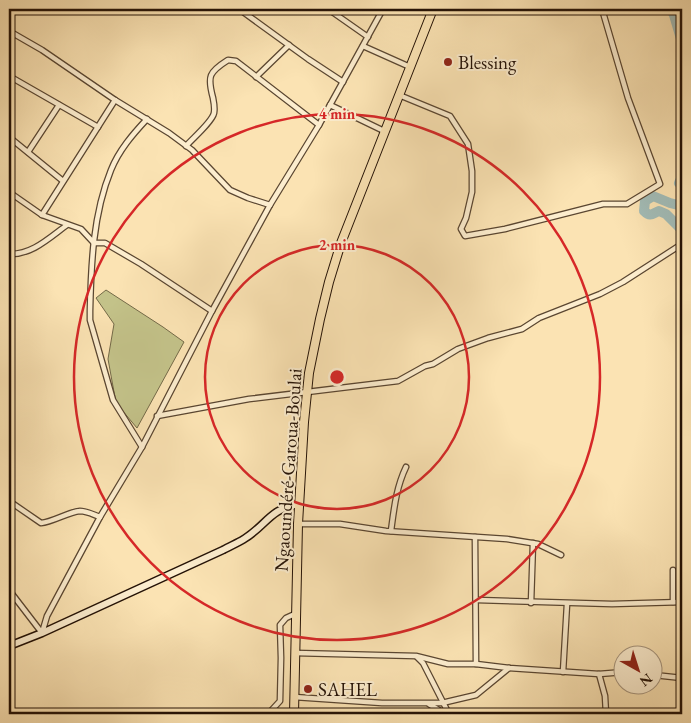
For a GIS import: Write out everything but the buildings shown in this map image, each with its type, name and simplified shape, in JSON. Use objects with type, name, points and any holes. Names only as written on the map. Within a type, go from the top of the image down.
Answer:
[{"type":"highway","name":"Ngaoundéré-Garoua-Boulai","points":[[294,714],[299,504],[307,393],[313,355],[329,282],[352,212],[433,9]]},
{"type":"street","points":[[240,9],[342,82]]},
{"type":"street","points":[[328,9],[368,37]]},
{"type":"street","points":[[42,633],[47,616],[126,471],[142,447],[212,310],[270,205],[330,105],[384,9]]},
{"type":"street","points":[[398,95],[450,116],[468,144],[472,171],[472,192],[466,218],[461,229],[465,236],[603,204],[627,204],[660,184],[628,98],[602,9]]},
{"type":"street","points":[[9,31],[42,50],[186,146],[230,190],[270,205]]},
{"type":"street","points":[[256,77],[289,45]]},
{"type":"street","points":[[363,46],[410,67]]},
{"type":"street","points":[[186,146],[212,117],[215,107],[208,82],[219,66],[228,60],[232,60],[256,77],[318,125]]},
{"type":"street","points":[[9,76],[98,127]]},
{"type":"street","points":[[42,215],[115,100]]},
{"type":"street","points":[[28,152],[59,105]]},
{"type":"street","points":[[330,105],[384,131]]},
{"type":"street","points":[[142,447],[114,400],[90,320],[90,286],[99,212],[111,169],[121,151],[147,119]]},
{"type":"street","points":[[9,137],[63,182]]},
{"type":"street","points":[[9,192],[42,215],[81,229],[94,243],[105,243],[212,310]]},
{"type":"street","points":[[9,254],[20,253],[40,244],[66,225]]},
{"type":"street","points":[[157,416],[249,399],[398,381],[425,366],[434,364],[458,349],[488,338],[522,329],[539,318],[600,294],[623,282],[682,244]]},
{"type":"street","points":[[391,531],[394,501],[399,480],[406,468]]},
{"type":"street","points":[[9,501],[40,524],[71,515],[78,511],[86,511],[100,518]]},
{"type":"street","points":[[9,646],[42,633],[244,539],[274,512],[299,504]]},
{"type":"street","points":[[298,524],[340,524],[391,531],[507,539],[534,543],[561,555]]},
{"type":"street","points":[[475,537],[477,600],[476,664]]},
{"type":"street","points":[[531,602],[534,543]]},
{"type":"street","points":[[673,570],[673,602]]},
{"type":"street","points":[[9,590],[42,633]]},
{"type":"street","points":[[477,600],[567,604],[682,602]]},
{"type":"street","points":[[563,672],[567,604]]},
{"type":"street","points":[[268,714],[280,701],[280,624],[286,618],[296,613]]},
{"type":"street","points":[[295,653],[416,656],[448,664],[476,664],[599,674],[614,673]]},
{"type":"street","points":[[416,656],[423,663],[449,714]]},
{"type":"street","points":[[294,697],[382,703],[442,703],[476,695],[509,668]]},
{"type":"street","points":[[599,674],[605,696],[606,714]]},
{"type":"street","points":[[664,676],[682,678]]},
{"type":"street","points":[[427,704],[445,714]]},
{"type":"shaded area","points":[[106,290],[184,342],[137,428],[116,403],[108,359],[114,324],[96,298]]},
{"type":"waterway","points":[[670,9],[675,13],[673,13],[682,42]]},
{"type":"waterway","points":[[682,177],[679,183],[682,185]]},
{"type":"waterway","points":[[682,206],[653,196],[645,201],[644,211],[650,215],[659,211],[666,214],[682,230]]},
{"type":"place","name":"Blessing","points":[[448,62]]},
{"type":"place","name":"SAHEL","points":[[308,689]]}]
